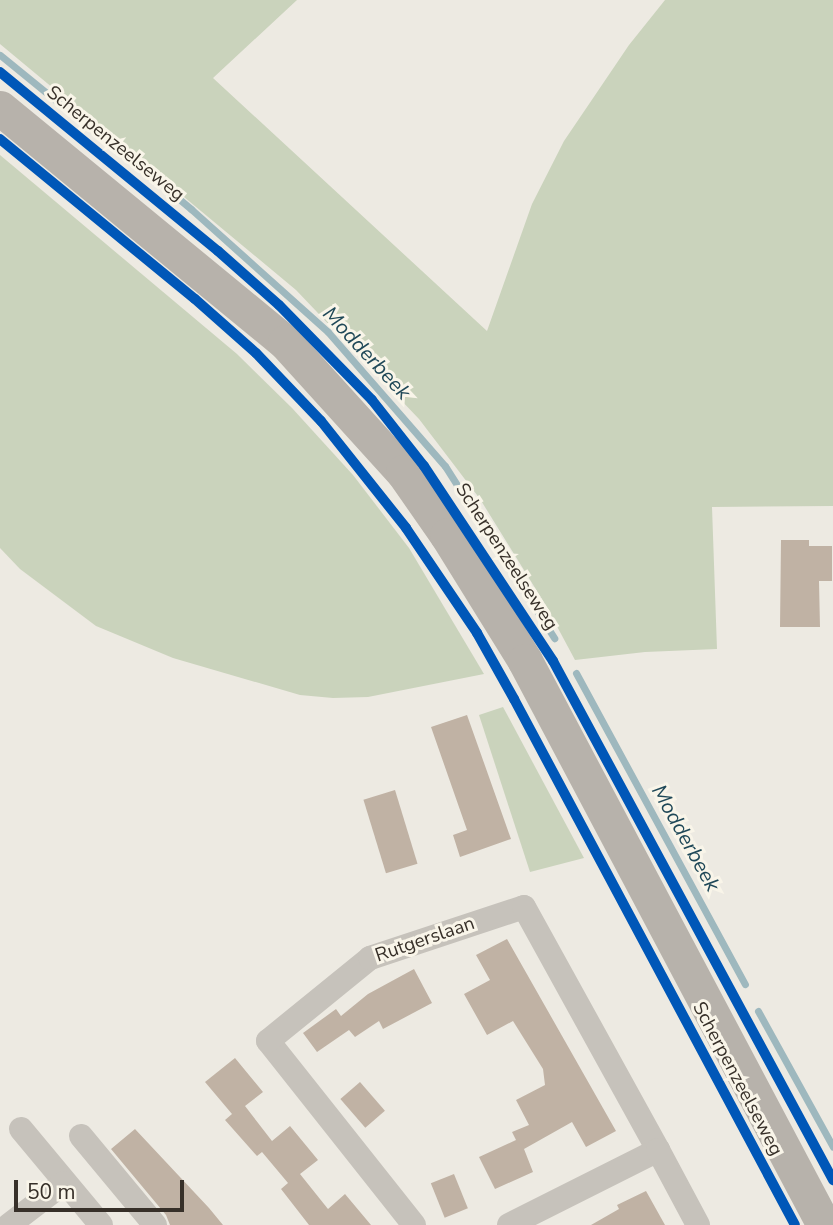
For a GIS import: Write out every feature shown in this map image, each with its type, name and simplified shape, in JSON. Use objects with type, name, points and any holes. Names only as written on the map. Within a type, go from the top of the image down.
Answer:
[{"type":"main road","name":"Scherpenzeelseweg","points":[[0,108],[285,342],[403,472],[447,535],[525,661],[824,1225]]},
{"type":"street","name":"Rutgerslaan","points":[[414,1225],[268,1041],[370,958],[524,907],[658,1150]]},
{"type":"street","points":[[21,1129],[101,1225]]},
{"type":"street","points":[[81,1136],[155,1225]]},
{"type":"street","points":[[509,1225],[658,1150],[698,1225]]},
{"type":"street","points":[[9,1225],[64,1182]]},
{"type":"green space","points":[[0,0],[297,0],[213,78],[487,331],[532,204],[564,141],[629,45],[665,0],[833,0],[833,506],[712,507],[717,649],[645,652],[575,660],[545,604],[480,499],[419,419],[296,290],[0,44]]},
{"type":"green space","points":[[0,155],[237,354],[292,408],[353,475],[409,548],[484,674],[368,697],[300,695],[173,658],[96,626],[20,569],[0,548]]},
{"type":"green space","points":[[503,707],[584,858],[530,872],[479,715]]},
{"type":"building","points":[[781,540],[809,540],[809,546],[832,546],[832,581],[819,581],[820,627],[780,627]]},
{"type":"building","points":[[467,715],[511,839],[460,857],[453,835],[467,830],[431,727]]},
{"type":"building","points":[[395,790],[418,864],[386,873],[363,800]]},
{"type":"building","points":[[507,939],[616,1131],[586,1147],[572,1122],[524,1149],[533,1172],[495,1189],[479,1157],[516,1140],[512,1132],[529,1125],[516,1100],[545,1085],[543,1069],[513,1021],[487,1035],[464,994],[490,980],[476,955]]},
{"type":"building","points":[[414,969],[432,1003],[383,1029],[379,1021],[355,1037],[349,1030],[317,1052],[303,1033],[336,1009],[341,1016],[368,994]]},
{"type":"building","points":[[235,1058],[263,1092],[245,1106],[272,1141],[290,1126],[318,1160],[300,1174],[328,1209],[345,1194],[371,1225],[309,1225],[281,1189],[288,1183],[262,1152],[257,1156],[225,1120],[232,1114],[205,1082]]},
{"type":"building","points":[[360,1082],[385,1111],[365,1128],[340,1099]]},
{"type":"building","points":[[135,1129],[223,1225],[170,1225],[166,1215],[111,1149]]},
{"type":"building","points":[[454,1174],[468,1208],[445,1218],[431,1183]]},
{"type":"building","points":[[646,1191],[665,1225],[591,1225],[619,1209],[617,1205]]},
{"type":"waterway","name":"Modderbeek","points":[[0,55],[75,116]]},
{"type":"waterway","name":"Modderbeek","points":[[104,136],[191,209],[328,332],[445,466],[554,638]]},
{"type":"waterway","name":"Modderbeek","points":[[576,673],[745,984]]},
{"type":"waterway","name":"Modderbeek","points":[[758,1011],[833,1147]]},
{"type":"cycle path","points":[[0,72],[218,251],[279,305],[372,400],[424,466],[553,661],[833,1180]]},
{"type":"cycle path","points":[[0,139],[195,299],[256,353],[321,421],[406,528],[477,633],[514,699],[795,1225]]}]
